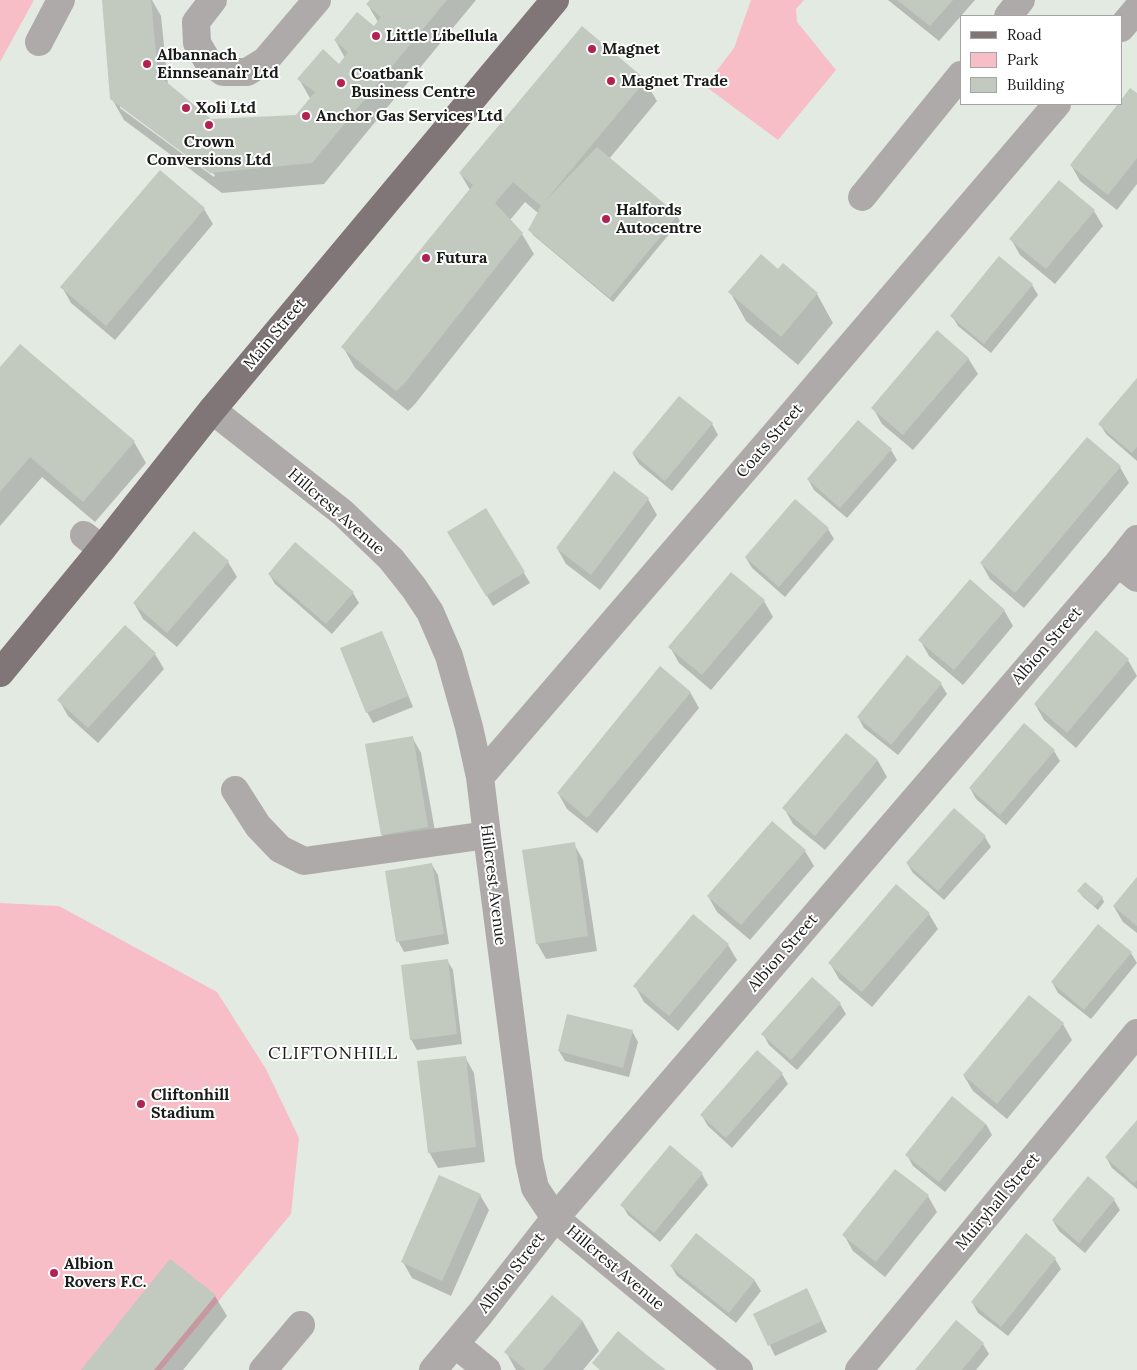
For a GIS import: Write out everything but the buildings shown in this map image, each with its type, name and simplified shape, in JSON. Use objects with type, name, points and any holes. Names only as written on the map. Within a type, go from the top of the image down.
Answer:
[{"type":"main road","name":"Main Street","points":[[0,673],[94,542],[212,410],[555,0]]},
{"type":"street","points":[[39,42],[61,0]]},
{"type":"street","points":[[213,0],[196,22],[197,44],[207,60],[223,72],[247,72],[265,61],[317,0]]},
{"type":"street","points":[[1009,15],[1021,0]]},
{"type":"street","points":[[1122,27],[1137,9]]},
{"type":"street","points":[[862,197],[960,76]]},
{"type":"street","name":"Coats Street","points":[[480,777],[1056,105]]},
{"type":"street","name":"Hillcrest Avenue","points":[[212,410],[343,513],[391,560],[414,588],[430,612],[449,656],[469,727],[480,777],[529,1161],[535,1188],[555,1218],[739,1370]]},
{"type":"street","name":"Albion Street","points":[[433,1370],[555,1218],[1128,570],[1137,539]]},
{"type":"street","points":[[234,790],[258,826],[274,843],[280,849],[304,860],[487,835]]},
{"type":"street","name":"Muiryhall Street","points":[[859,1370],[1137,1033]]},
{"type":"street","points":[[263,1370],[301,1325]]},
{"type":"street","points":[[455,1344],[487,1370]]},
{"type":"green space","points":[[0,0],[34,0],[0,62]]},
{"type":"green space","points":[[751,0],[804,0],[796,9],[797,22],[836,70],[778,140],[705,86],[734,48]]},
{"type":"green space","name":"Cliftonhill Stadium","points":[[0,903],[59,906],[217,992],[266,1069],[299,1138],[291,1214],[161,1370],[0,1370]]},
{"type":"place","name":"Little Libellula","points":[[376,36]]},
{"type":"place","name":"Magnet","points":[[592,49]]},
{"type":"place","name":"Albannach Einnseanair Ltd","points":[[147,64]]},
{"type":"place","name":"Magnet Trade","points":[[611,81]]},
{"type":"place","name":"Coatbank Business Centre","points":[[341,83]]},
{"type":"place","name":"Xoli Ltd","points":[[186,108]]},
{"type":"place","name":"Anchor Gas Services Ltd","points":[[306,116]]},
{"type":"place","name":"Crown Conversions Ltd","points":[[209,125]]},
{"type":"place","name":"Halfords Autocentre","points":[[606,219]]},
{"type":"place","name":"Futura","points":[[426,258]]},
{"type":"place","name":"Cliftonhill Stadium","points":[[141,1104]]},
{"type":"place","name":"Albion Rovers F.C.","points":[[54,1273]]},
{"type":"district","name":"CLIFTONHILL","points":[[333,1054]]}]
